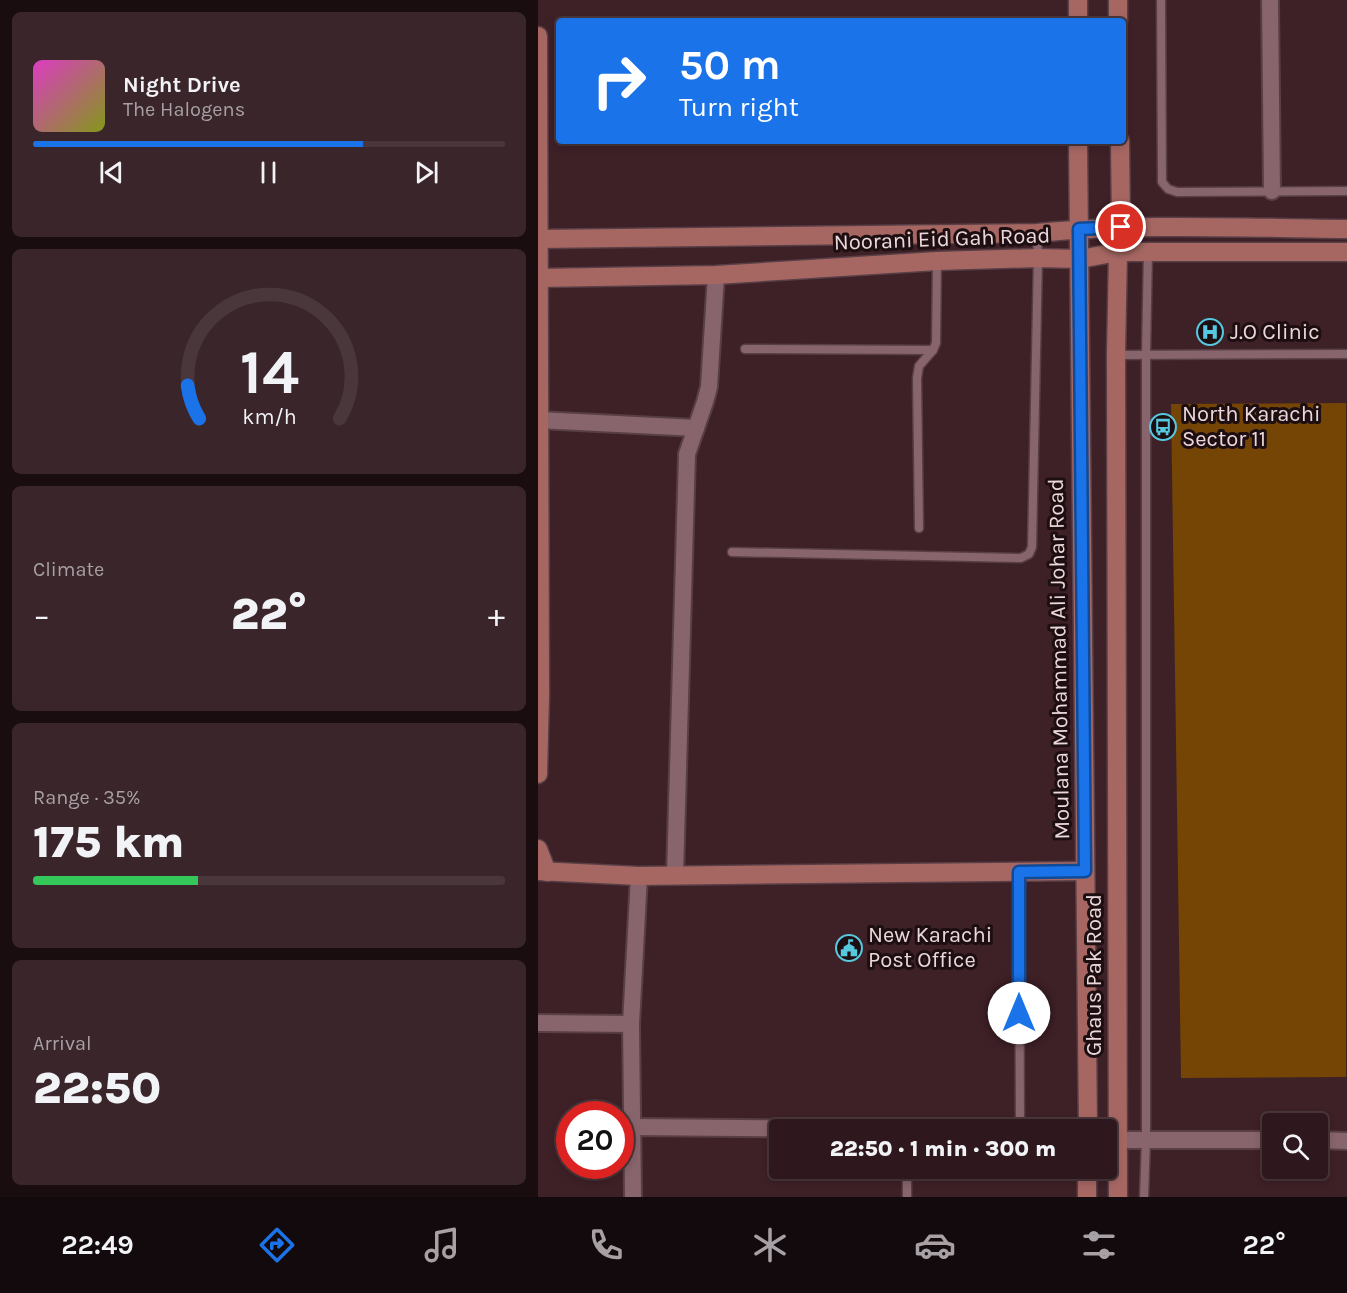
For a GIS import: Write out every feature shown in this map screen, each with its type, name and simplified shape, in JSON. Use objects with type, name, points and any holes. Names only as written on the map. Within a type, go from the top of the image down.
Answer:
[{"type":"main road","points":[[1078,0],[1078,18]]},
{"type":"main road","points":[[1118,0],[1118,18]]},
{"type":"main road","points":[[538,36],[538,774]]},
{"type":"main road","points":[[1078,144],[1079,229]]},
{"type":"main road","name":"Ghaus Pak Road","points":[[1112,1119],[1116,355],[1118,252],[1121,227],[1120,144]]},
{"type":"main road","name":"Noorani Eid Gah Road","points":[[538,239],[1037,233],[1121,227],[1346,229]]},
{"type":"main road","name":"Moulana Mohammad Ali Johar Road","points":[[1079,229],[1088,1119]]},
{"type":"main road","name":"Noorani Eid Gah Road","points":[[538,278],[716,275],[937,261],[1080,259],[1118,252],[1148,251],[1346,252]]},
{"type":"main road","points":[[538,849],[542,872],[639,876],[1085,871]]},
{"type":"main road","points":[[1087,1179],[1087,1197]]},
{"type":"main road","name":"Ghaus Pak Road","points":[[1116,1179],[1118,1197]]},
{"type":"street","points":[[1270,0],[1272,191]]},
{"type":"street","points":[[675,875],[687,454],[709,387],[716,275]]},
{"type":"street","points":[[539,420],[696,428]]},
{"type":"street","points":[[633,1101],[631,1024],[639,876]]},
{"type":"street","points":[[538,1023],[631,1024]]},
{"type":"street","points":[[634,1126],[769,1127]]},
{"type":"street","points":[[1117,1139],[1262,1140]]},
{"type":"street","points":[[1328,1140],[1346,1141]]},
{"type":"street","points":[[633,1179],[633,1197]]},
{"type":"lane","points":[[1161,0],[1162,182],[1168,189],[1177,192],[1346,191]]},
{"type":"lane","points":[[732,552],[1021,558],[1029,554],[1032,547],[1037,233]]},
{"type":"lane","points":[[1144,1197],[1148,251]]},
{"type":"lane","points":[[919,528],[917,378],[919,366],[936,343],[937,261]]},
{"type":"lane","points":[[745,349],[933,350]]},
{"type":"lane","points":[[1116,355],[1346,354]]},
{"type":"lane","points":[[1019,872],[1020,1119]]},
{"type":"lane","points":[[907,1179],[907,1197]]},
{"type":"shaded area","points":[[1346,403],[1346,1077],[1181,1078],[1171,404]]},
{"type":"place","name":"J.O Clinic","points":[[1210,332]]},
{"type":"place","name":"North Karachi Sector 11","points":[[1163,427]]},
{"type":"place","name":"New Karachi Post Office","points":[[849,948]]},
{"type":"route","points":[[1019,1013],[1019,872],[1085,871],[1079,229],[1121,227]]}]
